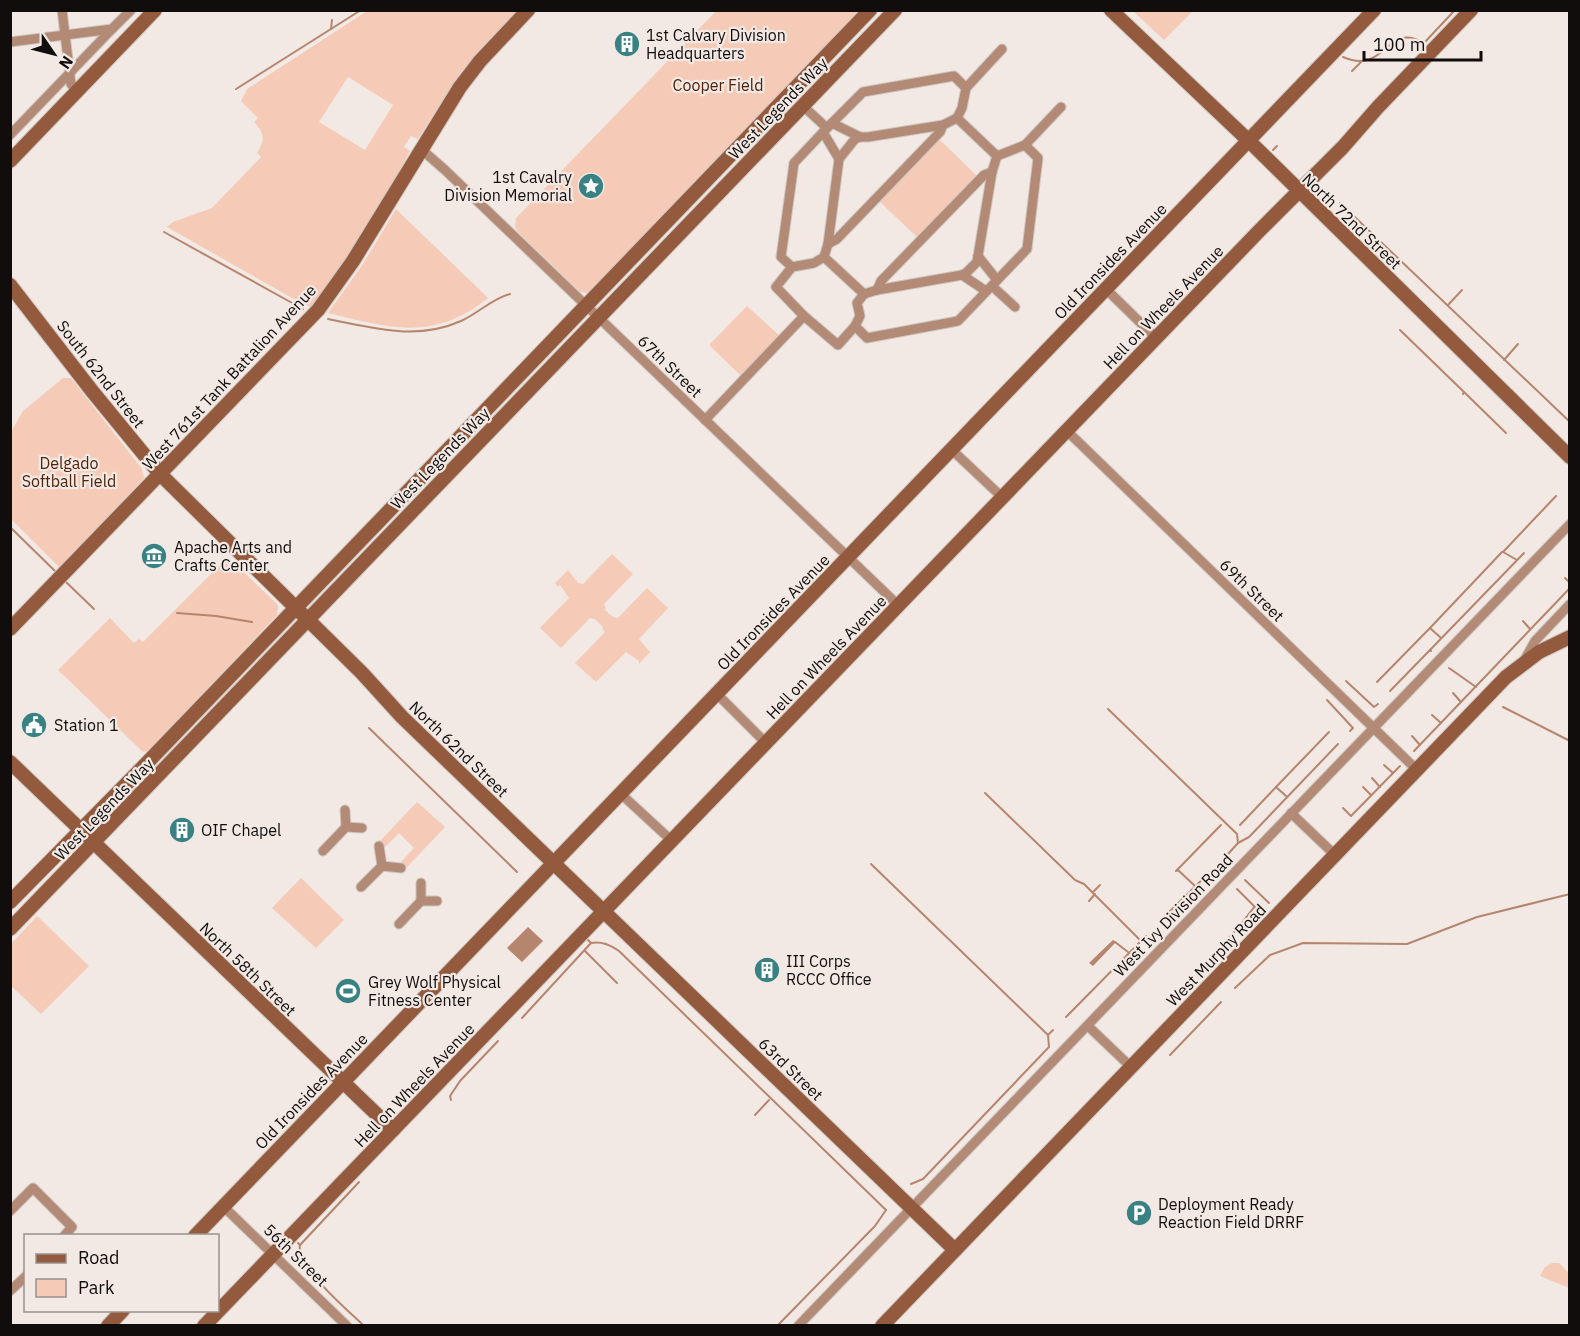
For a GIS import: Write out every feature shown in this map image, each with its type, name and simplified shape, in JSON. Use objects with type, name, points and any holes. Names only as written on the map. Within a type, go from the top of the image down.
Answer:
[{"type":"street","points":[[62,10],[71,84],[78,91]]},
{"type":"street","points":[[10,135],[131,10]]},
{"type":"street","name":"West 761st Tank Battalion Avenue","points":[[10,628],[318,310],[353,261],[460,87],[528,10]]},
{"type":"street","name":"West Legends Way","points":[[10,902],[870,10]]},
{"type":"street","name":"West Legends Way","points":[[10,929],[895,10]]},
{"type":"street","name":"North 72nd Street","points":[[1111,10],[1249,141],[1569,457]]},
{"type":"street","name":"Old Ironsides Avenue","points":[[197,1234],[1374,10]]},
{"type":"street","name":"Hell on Wheels Avenue","points":[[219,1310],[1298,191],[1344,147],[1383,101],[1471,10]]},
{"type":"street","points":[[10,161],[149,13]]},
{"type":"street","points":[[10,42],[112,29]]},
{"type":"street","points":[[827,128],[868,137],[943,125],[957,118],[962,108],[966,88],[1002,49]]},
{"type":"street","points":[[792,267],[781,257],[794,163],[827,128],[862,92],[954,76],[966,88]]},
{"type":"street","points":[[803,106],[827,128],[839,159],[828,244],[824,257],[814,263],[792,267],[776,287],[837,345],[855,326],[860,316],[857,303],[864,294],[962,275],[977,262],[992,172],[997,156],[1024,144],[1061,107]]},
{"type":"street","points":[[957,118],[997,156]]},
{"type":"street","points":[[828,244],[844,231],[940,132],[943,125]]},
{"type":"street","points":[[839,159],[860,136]]},
{"type":"street","points":[[855,326],[867,338],[957,321],[1027,249],[1038,158],[1024,144]]},
{"type":"street","name":"67th Street","points":[[421,149],[429,154],[898,605]]},
{"type":"street","points":[[876,290],[881,281],[984,174],[992,172]]},
{"type":"street","points":[[978,256],[992,285],[1015,307]]},
{"type":"street","points":[[824,257],[864,294]]},
{"type":"street","points":[[962,275],[992,285]]},
{"type":"street","name":"South 62nd Street","points":[[10,285],[92,392],[160,474],[295,608]]},
{"type":"street","points":[[1106,289],[1156,338]]},
{"type":"street","points":[[705,420],[804,316]]},
{"type":"street","name":"69th Street","points":[[1067,431],[1417,770]]},
{"type":"street","points":[[952,450],[1003,498]]},
{"type":"street","name":"West Ivy Division Road","points":[[798,1326],[1569,524]]},
{"type":"street","name":"West Murphy Road","points":[[882,1326],[1506,677],[1523,663],[1535,641],[1569,604]]},
{"type":"street","name":"North 62nd Street","points":[[295,608],[362,673],[402,717],[604,910]]},
{"type":"street","points":[[1523,663],[1569,637]]},
{"type":"street","points":[[717,694],[766,742]]},
{"type":"street","name":"North 58th Street","points":[[10,762],[393,1130]]},
{"type":"street","points":[[621,794],[672,841]]},
{"type":"street","points":[[323,851],[346,827],[345,810]]},
{"type":"street","points":[[1291,813],[1335,855]]},
{"type":"street","points":[[346,827],[362,828]]},
{"type":"street","points":[[380,846],[382,866]]},
{"type":"street","points":[[382,866],[401,868]]},
{"type":"street","points":[[361,887],[382,866]]},
{"type":"street","points":[[399,924],[421,901],[422,883]]},
{"type":"street","points":[[421,901],[437,901]]},
{"type":"street","name":"63rd Street","points":[[604,910],[955,1250]]},
{"type":"street","points":[[1088,1026],[1131,1067]]},
{"type":"street","points":[[10,1211],[33,1188],[72,1227],[66,1234]]},
{"type":"street","name":"56th Street","points":[[223,1206],[347,1326]]},
{"type":"street","points":[[10,1291],[24,1278]]},
{"type":"street","points":[[108,1326],[122,1312]]},
{"type":"street","name":"Hell on Wheels Avenue","points":[[204,1326],[217,1312]]},
{"type":"green space","points":[[367,11],[517,11],[460,73],[418,139],[411,136],[404,147],[410,151],[388,192],[352,251],[312,308],[167,227],[173,222],[212,208],[261,157],[257,153],[263,137],[254,122],[258,118],[241,101],[247,89]],"holes":[[[348,77],[393,105],[365,150],[319,122]]]},
{"type":"green space","name":"Cooper Field","points":[[716,11],[864,11],[589,293],[580,292],[518,232],[515,227],[516,218]]},
{"type":"green space","points":[[1133,11],[1193,11],[1164,40]]},
{"type":"green space","points":[[938,138],[978,177],[918,238],[878,200]]},
{"type":"green space","points":[[396,209],[488,298],[468,312],[449,321],[411,328],[371,323],[328,313],[363,264]]},
{"type":"green space","points":[[747,306],[780,336],[741,376],[710,344]]},
{"type":"green space","name":"Delgado Softball Field","points":[[63,378],[71,378],[142,469],[144,478],[60,568],[11,519],[11,432],[23,411]]},
{"type":"green space","points":[[612,554],[633,574],[604,604],[605,610],[618,618],[647,588],[668,608],[639,639],[651,651],[639,664],[639,661],[626,652],[596,682],[575,663],[605,632],[595,619],[590,618],[561,648],[540,628],[569,598],[560,585],[558,587],[555,583],[568,570],[578,583],[583,584]]},
{"type":"green space","points":[[228,557],[276,603],[277,615],[148,751],[143,752],[58,670],[110,618],[134,643],[139,639],[143,642]]},
{"type":"green space","points":[[417,802],[445,827],[406,868],[401,862],[414,848],[399,833],[385,847],[379,842]]},
{"type":"green space","points":[[301,878],[344,920],[316,948],[272,908]]},
{"type":"green space","points":[[37,916],[89,966],[41,1014],[10,985],[11,944]]},
{"type":"green space","points":[[1552,1263],[1559,1263],[1569,1273],[1569,1288],[1540,1276],[1545,1267]]},
{"type":"shaded area","points":[[528,927],[543,941],[522,962],[507,948]]},
{"type":"shaded area","points":[[1113,940],[1116,942],[1093,966],[1089,963]]},
{"type":"waterway","points":[[236,89],[361,10]]},
{"type":"waterway","points":[[1424,43],[1455,10]]},
{"type":"waterway","points":[[331,29],[332,20]]},
{"type":"waterway","points":[[1343,57],[1358,61],[1369,60],[1402,38],[1411,38],[1424,43]]},
{"type":"waterway","points":[[1352,71],[1361,62]]},
{"type":"waterway","points":[[1273,150],[1277,146]]},
{"type":"waterway","points":[[1340,203],[1570,422]]},
{"type":"waterway","points":[[164,232],[303,309]]},
{"type":"waterway","points":[[1448,305],[1462,290]]},
{"type":"waterway","points":[[328,319],[395,331],[428,330],[461,321],[497,299],[510,294]]},
{"type":"waterway","points":[[1400,330],[1464,392]]},
{"type":"waterway","points":[[1504,360],[1518,344]]},
{"type":"waterway","points":[[1463,394],[1464,392],[1506,433]]},
{"type":"waterway","points":[[1517,560],[1503,552],[1556,496]]},
{"type":"waterway","points":[[10,527],[56,572]]},
{"type":"waterway","points":[[1467,589],[1502,552]]},
{"type":"waterway","points":[[1430,650],[1524,553]]},
{"type":"waterway","points":[[1565,578],[1570,583]]},
{"type":"waterway","points":[[66,582],[94,609]]},
{"type":"waterway","points":[[1414,751],[1570,588]]},
{"type":"waterway","points":[[1441,638],[1430,628],[1466,590]]},
{"type":"waterway","points":[[177,613],[252,622]]},
{"type":"waterway","points":[[1523,621],[1530,629]]},
{"type":"waterway","points":[[1377,682],[1430,628]]},
{"type":"waterway","points":[[1390,691],[1431,651]]},
{"type":"waterway","points":[[1449,668],[1476,687]]},
{"type":"waterway","points":[[1346,681],[1374,707],[1378,704]]},
{"type":"waterway","points":[[1453,693],[1461,702]]},
{"type":"waterway","points":[[1327,700],[1353,728],[1350,731]]},
{"type":"waterway","points":[[1503,707],[1570,741]]},
{"type":"waterway","points":[[1108,709],[1237,834],[1238,843],[1228,854],[1229,864]]},
{"type":"waterway","points":[[1432,715],[1441,723]]},
{"type":"waterway","points":[[369,728],[517,872]]},
{"type":"waterway","points":[[1286,796],[1276,787],[1329,732]]},
{"type":"waterway","points":[[1412,736],[1420,745]]},
{"type":"waterway","points":[[1238,843],[1249,837],[1338,744]]},
{"type":"waterway","points":[[1384,765],[1393,773]]},
{"type":"waterway","points":[[1343,808],[1351,816],[1400,766]]},
{"type":"waterway","points":[[1372,778],[1380,787]]},
{"type":"waterway","points":[[1240,825],[1276,787]]},
{"type":"waterway","points":[[1363,787],[1371,795]]},
{"type":"waterway","points":[[985,793],[1075,880],[1084,884],[1141,941]]},
{"type":"waterway","points":[[1195,886],[1178,870],[1176,871],[1221,825]]},
{"type":"waterway","points":[[871,864],[1048,1035],[1053,1030]]},
{"type":"waterway","points":[[1164,917],[1212,870],[1219,873]]},
{"type":"waterway","points":[[1245,880],[1269,903]]},
{"type":"waterway","points":[[1093,892],[1100,885]]},
{"type":"waterway","points":[[1237,889],[1259,911]]},
{"type":"waterway","points":[[1089,901],[1095,894]]},
{"type":"waterway","points":[[1235,988],[1270,955],[1303,943],[1407,944],[1477,917],[1570,894]]},
{"type":"waterway","points":[[1204,965],[1255,906]]},
{"type":"waterway","points":[[1066,1017],[1146,936]]},
{"type":"waterway","points":[[522,1018],[591,943],[588,940]]},
{"type":"waterway","points":[[1115,942],[1128,952]]},
{"type":"waterway","points":[[591,943],[606,944],[619,951],[886,1210]]},
{"type":"waterway","points":[[585,951],[617,983]]},
{"type":"waterway","points":[[1170,1055],[1221,1002]]},
{"type":"waterway","points":[[911,1184],[923,1179],[1049,1047],[1048,1035]]},
{"type":"waterway","points":[[451,1100],[450,1096],[460,1081],[498,1041]]},
{"type":"waterway","points":[[755,1115],[769,1100]]},
{"type":"waterway","points":[[298,1243],[300,1245],[359,1182]]},
{"type":"waterway","points":[[779,1324],[875,1226],[886,1210]]},
{"type":"waterway","points":[[300,1245],[301,1254],[314,1276],[364,1326]]},
{"type":"place","name":"1st Calvary Division Headquarters","points":[[627,44]]},
{"type":"place","name":"1st Cavalry Division Memorial","points":[[591,186]]},
{"type":"place","name":"Apache Arts and Crafts Center","points":[[154,556]]},
{"type":"place","name":"Station 1","points":[[34,725]]},
{"type":"place","name":"OIF Chapel","points":[[182,830]]},
{"type":"place","name":"III Corps RCCC Office","points":[[767,970]]},
{"type":"place","name":"Grey Wolf Physical Fitness Center","points":[[348,991]]},
{"type":"place","name":"Deployment Ready Reaction Field DRRF","points":[[1139,1213]]}]
